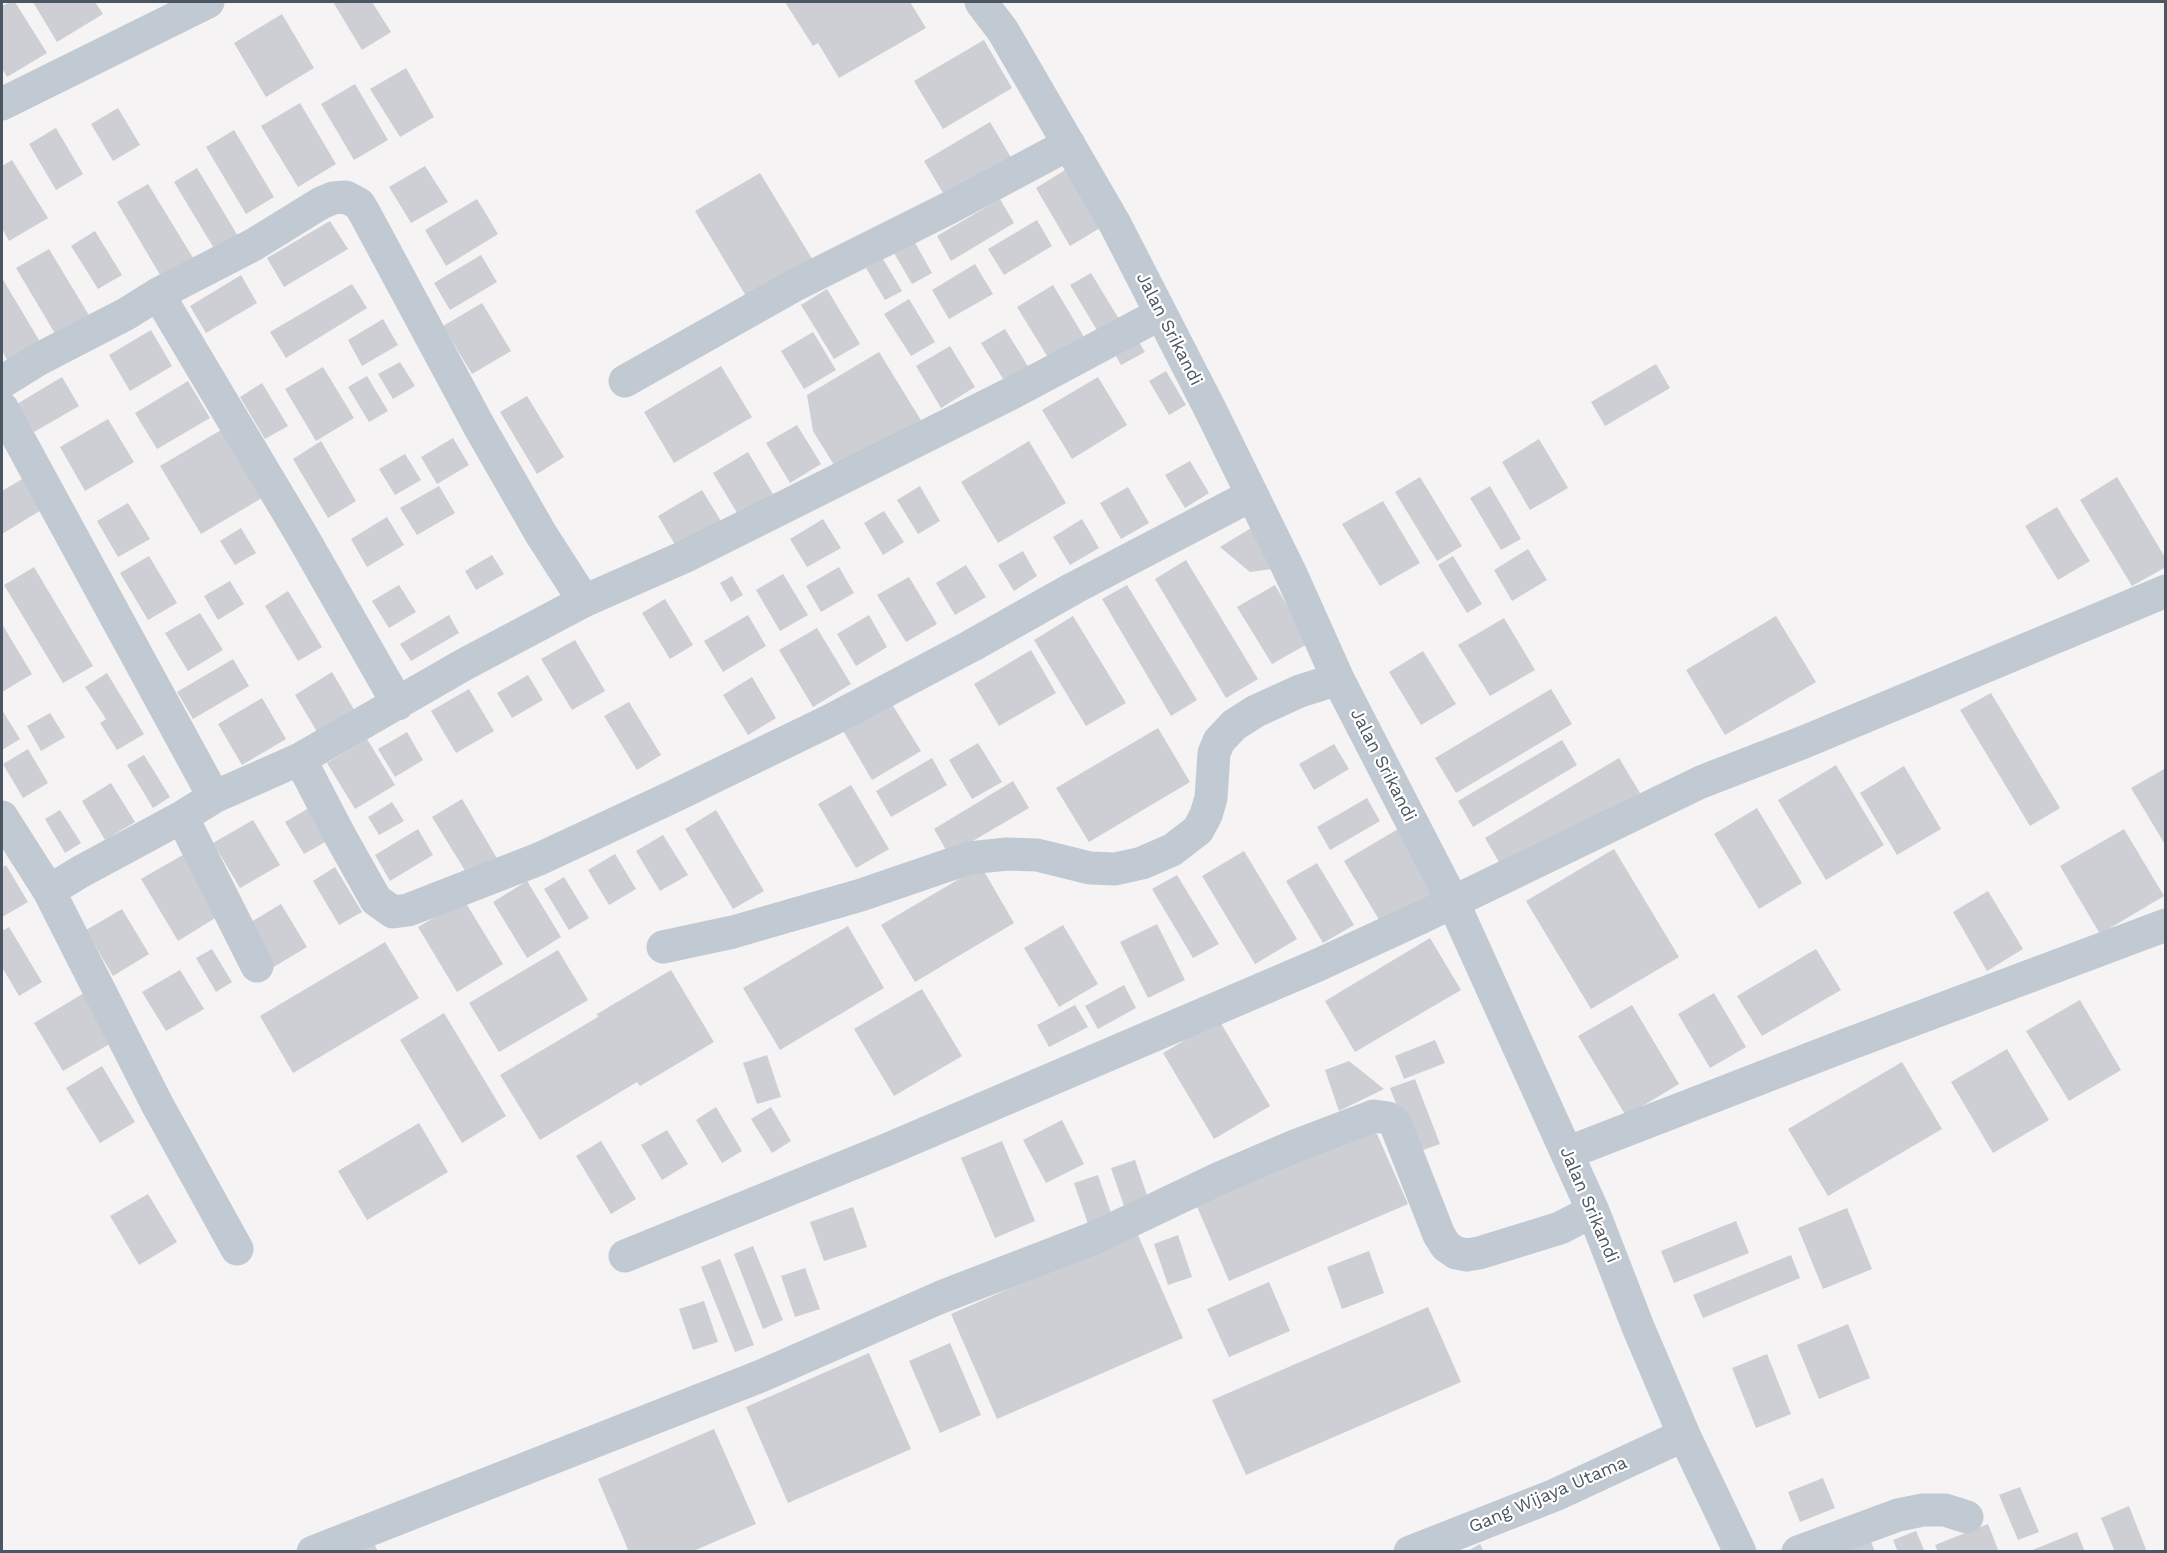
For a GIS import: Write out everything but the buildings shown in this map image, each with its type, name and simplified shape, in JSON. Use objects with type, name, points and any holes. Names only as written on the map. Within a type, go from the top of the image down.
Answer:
[{"type":"street","points":[[2,104],[208,2]]},
{"type":"street","name":"Jalan Srikandi","points":[[981,2],[1003,31],[1115,224],[1292,574],[1338,679],[1453,902],[1593,1211],[1638,1327],[1684,1435],[1740,1551]]},
{"type":"street","points":[[625,381],[797,284],[949,208],[1069,144]]},
{"type":"street","points":[[2,382],[39,359],[253,244],[321,203],[333,198],[346,197],[359,204],[484,436],[541,534],[584,601]]},
{"type":"street","points":[[158,294],[399,704]]},
{"type":"street","points":[[50,891],[214,797],[300,759],[465,664],[584,601],[684,557],[981,409],[1160,314]]},
{"type":"street","points":[[2,408],[214,797]]},
{"type":"street","points":[[300,759],[376,900],[393,912],[408,910],[539,859],[831,720],[971,646],[1074,588],[1252,495]]},
{"type":"street","points":[[625,1256],[876,1155],[1318,965],[1701,782],[1804,742],[2166,591]]},
{"type":"street","points":[[663,947],[733,932],[861,895],[969,858],[1007,854],[1037,855],[1090,868],[1115,869],[1142,863],[1172,850],[1198,830],[1211,798],[1214,753],[1219,741],[1233,725],[1256,711],[1300,691],[1338,679]]},
{"type":"street","points":[[2,817],[50,891],[157,1104],[237,1249]]},
{"type":"street","points":[[182,817],[257,966]]},
{"type":"street","points":[[1567,1153],[2166,925]]},
{"type":"street","points":[[313,1551],[761,1376],[941,1297],[1094,1238],[1220,1178],[1295,1146],[1374,1116],[1388,1118],[1395,1123],[1439,1235],[1446,1246],[1456,1253],[1467,1255],[1479,1253],[1560,1228],[1593,1211]]},
{"type":"street","name":"Gang Wijaya Utama","points":[[1410,1551],[1555,1495],[1684,1435]]},
{"type":"street","points":[[1798,1551],[1898,1515],[1923,1510],[1945,1510],[1967,1516]]}]
